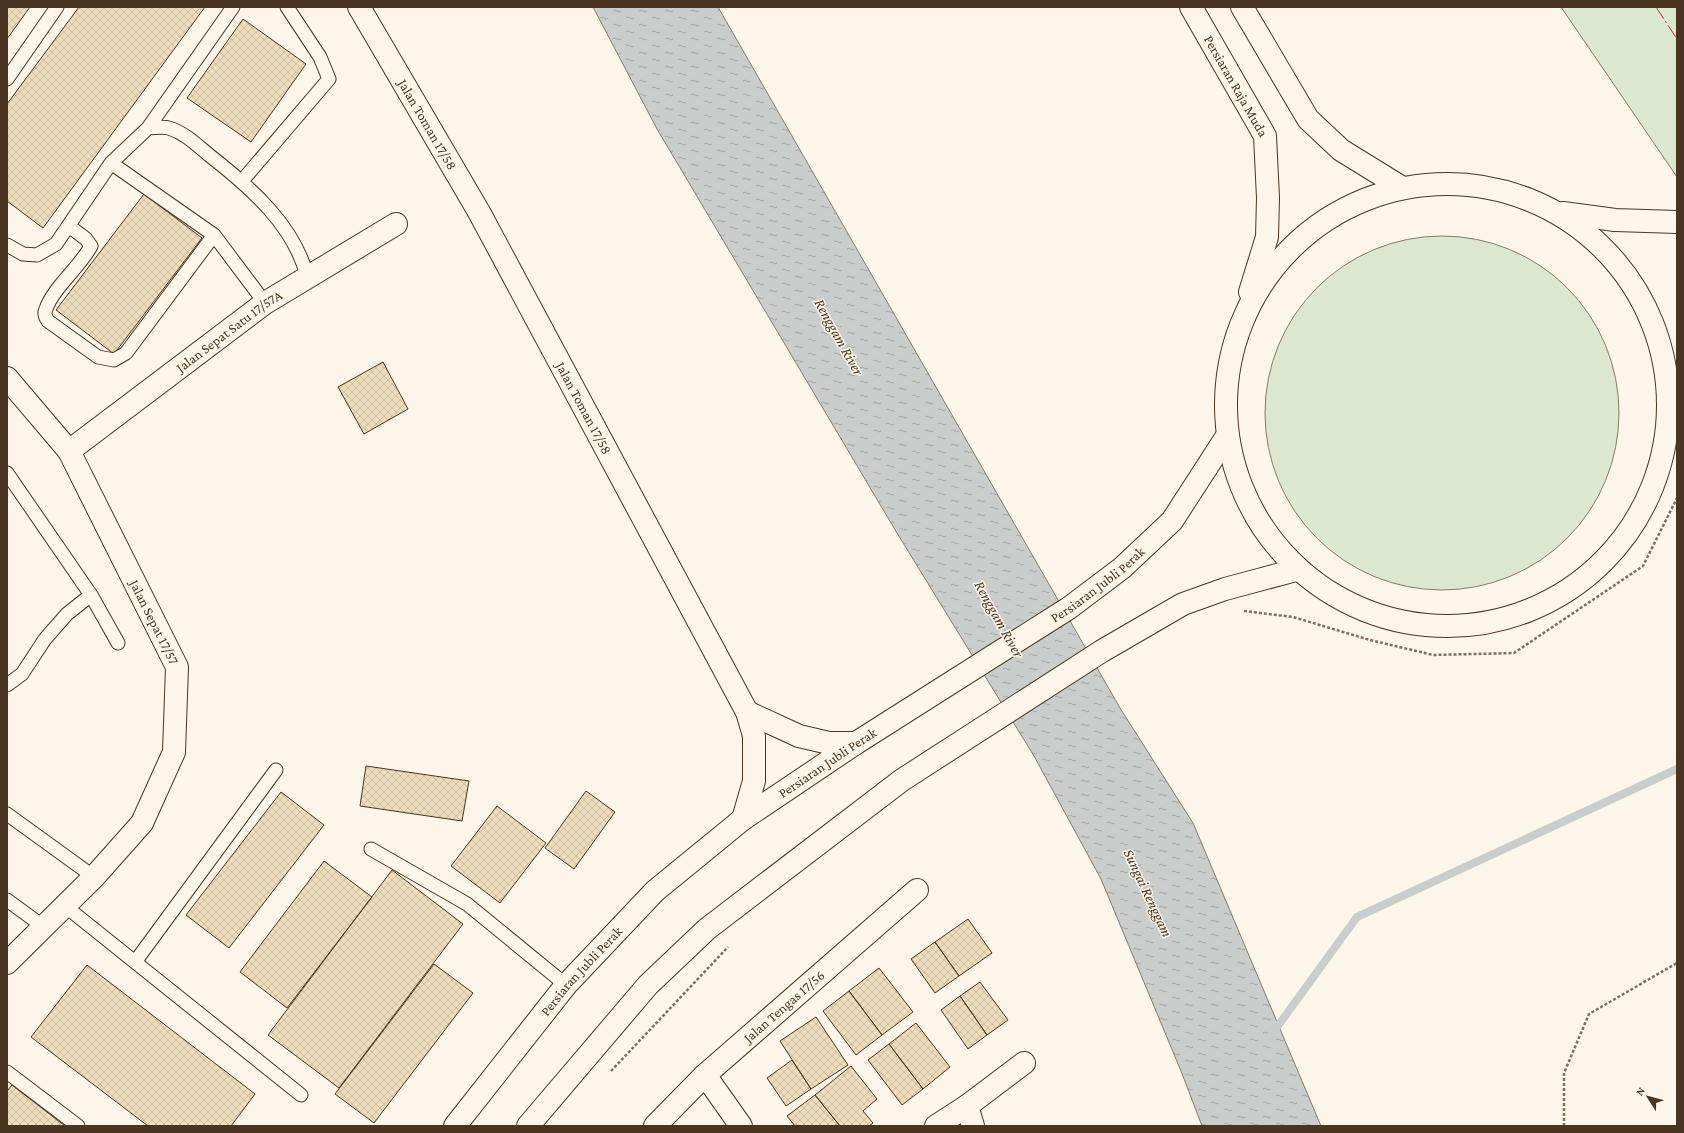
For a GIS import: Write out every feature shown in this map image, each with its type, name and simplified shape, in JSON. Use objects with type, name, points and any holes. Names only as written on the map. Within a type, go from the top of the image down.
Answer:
[{"type":"main road","name":"Jalan Toman 17/58","points":[[359,7],[479,212],[747,712],[754,736],[754,781],[743,819]]},
{"type":"main road","name":"Persiaran Raja Muda","points":[[1191,7],[1265,136],[1268,198],[1267,237],[1237,333]]},
{"type":"main road","points":[[1242,7],[1308,119],[1341,150],[1401,187]]},
{"type":"main road","points":[[1563,213],[1619,261],[1656,325],[1674,392],[1660,471],[1627,538],[1573,590],[1505,621],[1430,628],[1358,611],[1296,570],[1249,509],[1227,436],[1226,384],[1237,333],[1263,282],[1300,239],[1347,207],[1401,187],[1456,182],[1512,191],[1563,213],[1615,220],[1677,222]]},
{"type":"main road","name":"Jalan Sepat Satu 17/57A","points":[[70,451],[265,303],[307,276],[396,224]]},
{"type":"main road","name":"Jalan Sepat 17/57","points":[[7,378],[70,451],[177,667],[174,752],[142,823],[94,877],[7,963]]},
{"type":"main road","name":"Persiaran Jubli Perak","points":[[455,1126],[566,985],[655,891],[743,819],[856,743],[1069,608],[1122,568],[1172,521],[1227,436]]},
{"type":"main road","points":[[528,1126],[648,985],[707,929],[902,780],[1102,651],[1183,604],[1225,589],[1296,570]]},
{"type":"main road","points":[[747,712],[799,736],[829,744],[856,743]]},
{"type":"main road","name":"Jalan Tengas 17/56","points":[[655,1126],[706,1075],[917,890]]},
{"type":"main road","points":[[936,1126],[970,1116],[1024,1063]]},
{"type":"main road","points":[[706,1075],[741,1126]]},
{"type":"lane","points":[[7,79],[57,7]]},
{"type":"lane","points":[[7,245],[22,254],[37,255],[56,244],[112,163],[148,128],[233,7]]},
{"type":"lane","points":[[242,181],[329,79],[320,57],[287,7]]},
{"type":"lane","points":[[148,128],[168,127],[184,134],[242,181],[284,226],[303,259],[307,276]]},
{"type":"lane","points":[[112,163],[214,235],[265,303]]},
{"type":"lane","points":[[69,226],[86,239],[91,246],[51,300],[45,310],[45,317],[48,321],[98,357],[114,360],[126,353],[214,235]]},
{"type":"lane","points":[[7,473],[91,595],[118,643]]},
{"type":"lane","points":[[7,685],[22,674],[45,639],[67,614],[91,595]]},
{"type":"lane","points":[[135,962],[276,770]]},
{"type":"lane","points":[[7,814],[94,877]]},
{"type":"lane","points":[[371,848],[467,904],[566,985]]},
{"type":"lane","points":[[7,900],[44,927]]},
{"type":"lane","points":[[65,906],[301,1095]]},
{"type":"lane","points":[[7,1072],[78,1126]]},
{"type":"path","points":[[1243,611],[1294,617],[1370,640],[1433,655],[1514,653],[1643,566],[1677,498]]},
{"type":"path","points":[[608,1075],[732,944]]},
{"type":"path","points":[[1564,1126],[1564,1073],[1589,1014],[1677,963]]},
{"type":"green space","points":[[1561,7],[1677,7],[1677,177]]},
{"type":"green space","points":[[1442,236],[1477,239],[1510,249],[1540,266],[1567,288],[1589,315],[1606,345],[1616,378],[1619,413],[1616,448],[1606,481],[1589,511],[1567,538],[1540,560],[1510,577],[1477,587],[1442,590],[1407,587],[1374,577],[1344,560],[1317,538],[1295,511],[1278,481],[1268,448],[1265,413],[1268,378],[1278,345],[1295,315],[1317,288],[1344,266],[1374,249],[1407,239]]},
{"type":"water","points":[[593,7],[718,7],[1120,708],[1193,823],[1321,1126],[1202,1126],[1181,1071],[1101,879],[1034,756],[897,533],[657,129]]},
{"type":"building","points":[[7,7],[30,7],[7,39]]},
{"type":"building","points":[[79,7],[205,7],[43,228],[7,201],[7,104]]},
{"type":"building","points":[[243,19],[306,64],[251,142],[187,98]]},
{"type":"building","points":[[144,194],[202,238],[114,354],[56,310]]},
{"type":"building","points":[[383,362],[408,409],[364,434],[338,387]]},
{"type":"building","points":[[366,766],[469,781],[462,821],[360,806]]},
{"type":"building","points":[[586,791],[615,812],[574,869],[545,848]]},
{"type":"building","points":[[281,792],[324,825],[229,948],[186,915]]},
{"type":"building","points":[[497,806],[546,843],[500,903],[451,866]]},
{"type":"building","points":[[324,861],[372,897],[287,1008],[240,972]]},
{"type":"building","points":[[392,870],[463,924],[339,1088],[268,1035]]},
{"type":"building","points":[[968,919],[992,953],[959,976],[935,942]]},
{"type":"building","points":[[935,942],[959,976],[935,993],[911,959]]},
{"type":"building","points":[[434,964],[473,993],[374,1123],[335,1094]]},
{"type":"building","points":[[87,965],[255,1094],[231,1126],[148,1126],[31,1037]]},
{"type":"building","points":[[879,968],[913,1012],[882,1035],[849,991]]},
{"type":"building","points":[[980,982],[1008,1020],[987,1035],[960,996]]},
{"type":"building","points":[[849,991],[882,1035],[856,1055],[823,1011]]},
{"type":"building","points":[[960,996],[987,1035],[968,1049],[941,1010]]},
{"type":"building","points":[[816,1017],[848,1065],[811,1089],[780,1041]]},
{"type":"building","points":[[916,1023],[950,1067],[923,1089],[889,1044]]},
{"type":"building","points":[[889,1044],[923,1089],[902,1105],[868,1060]]},
{"type":"building","points":[[792,1060],[811,1089],[786,1106],[767,1078]]},
{"type":"building","points":[[851,1066],[877,1099],[863,1111],[873,1123],[869,1126],[840,1126],[815,1095]]},
{"type":"building","points":[[12,1085],[65,1126],[7,1126],[7,1091]]},
{"type":"building","points":[[815,1095],[840,1126],[795,1126],[787,1116]]},
{"type":"waterway","points":[[1272,1034],[1357,917],[1677,769]]},
{"type":"power","points":[[1656,7],[1677,39]]},
{"type":"water label","name":"Renggam River","points":[[839,337]]},
{"type":"water label","name":"Renggam River","points":[[999,619]]},
{"type":"water label","name":"Sungai Renggam","points":[[1148,893]]}]
